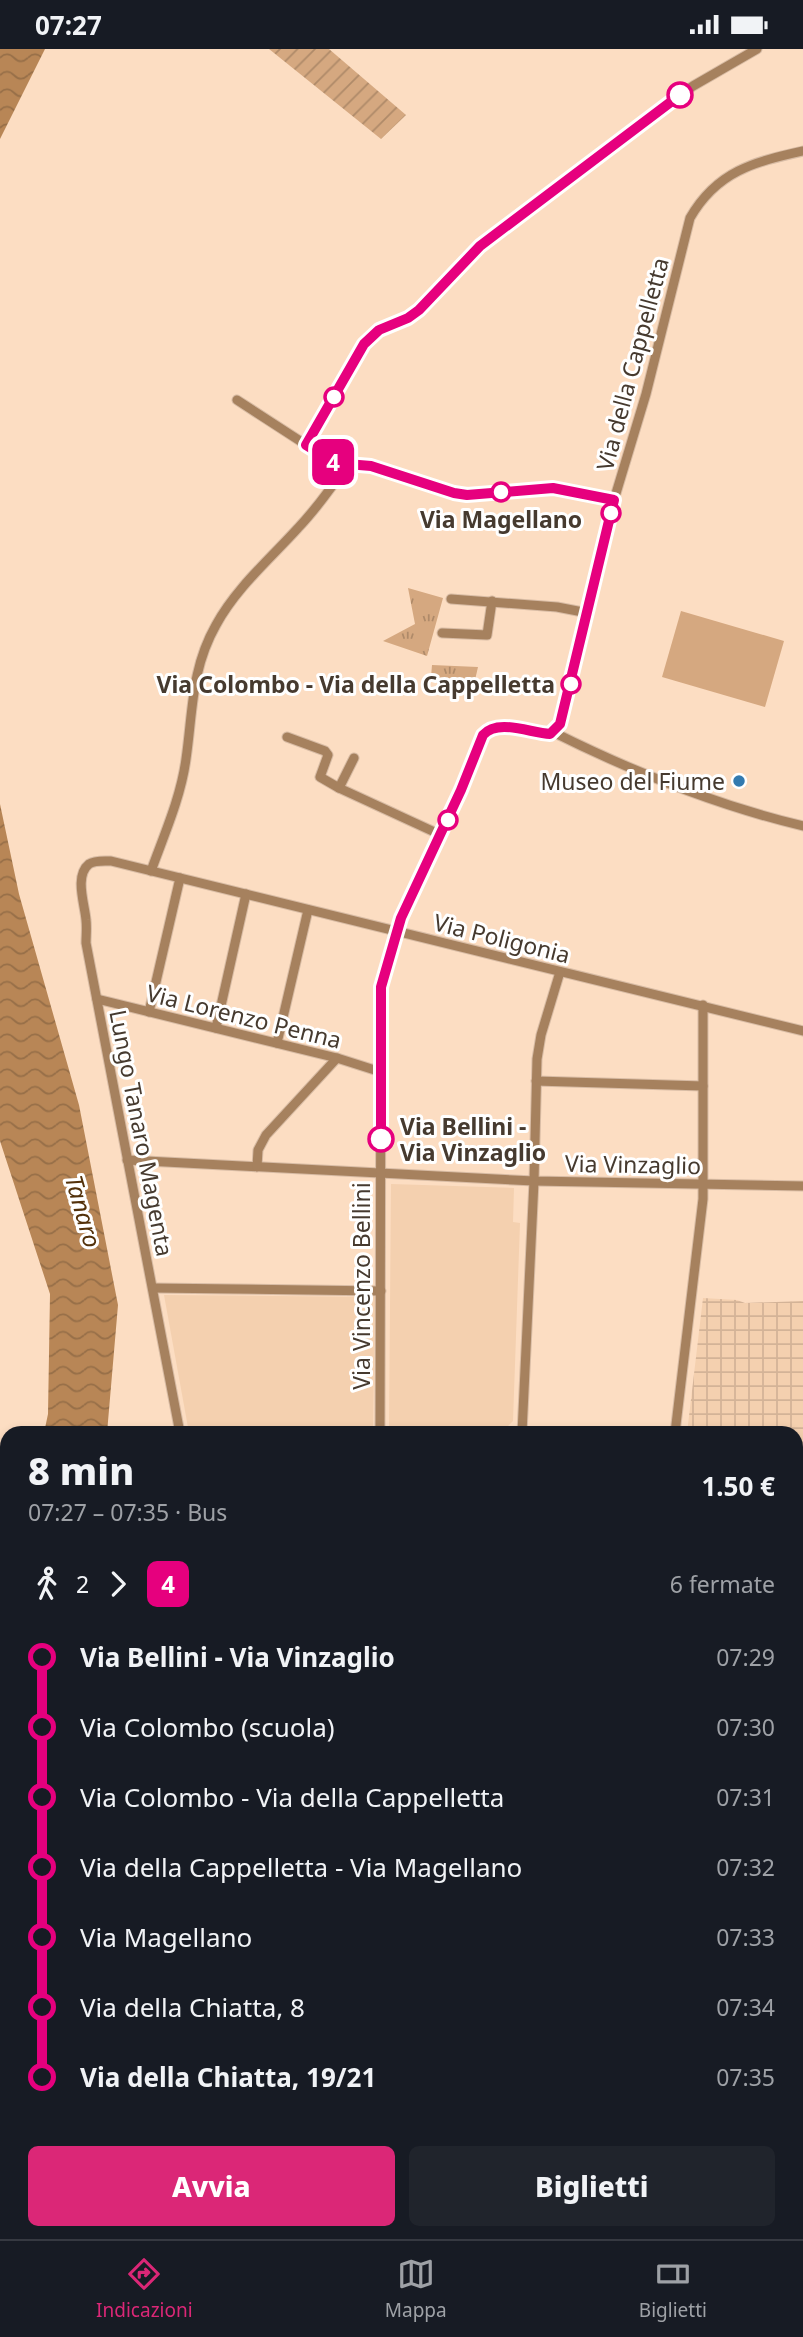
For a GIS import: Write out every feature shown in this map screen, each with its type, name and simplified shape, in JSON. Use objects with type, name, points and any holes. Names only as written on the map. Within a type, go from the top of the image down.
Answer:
[{"type":"street","points":[[306,445],[364,344],[372,335],[415,313],[480,246],[674,99],[757,49]]},
{"type":"street","name":"Via della Cappelletta","points":[[553,732],[560,724],[564,711],[614,500],[646,394],[691,218],[701,200],[743,167],[803,151]]},
{"type":"street","points":[[237,400],[331,461],[371,466],[443,491],[460,494],[553,488],[614,500]]},
{"type":"street","points":[[151,871],[180,788],[199,660],[216,625],[258,570],[300,527],[347,465]]},
{"type":"street","points":[[451,599],[557,607],[587,613]]},
{"type":"street","points":[[443,633],[487,635],[492,601]]},
{"type":"street","name":"Via Vincenzo Bellini","points":[[380,1426],[380,992],[407,904],[441,835],[483,735],[498,727],[547,734],[553,732]]},
{"type":"street","points":[[553,732],[617,763],[668,783],[762,816],[803,826]]},
{"type":"street","points":[[287,737],[325,751],[328,755],[320,777],[441,835]]},
{"type":"street","points":[[339,788],[354,758]]},
{"type":"street","name":"Via Poligonia","points":[[111,861],[803,1031]]},
{"type":"street","name":"Lungo Tanaro Magenta","points":[[111,861],[89,864],[83,871],[81,885],[86,943],[179,1426]]},
{"type":"street","points":[[149,1012],[180,878]]},
{"type":"street","points":[[216,1028],[246,894]]},
{"type":"street","points":[[277,1043],[307,910]]},
{"type":"street","points":[[522,1426],[537,1059],[541,1034],[560,972]]},
{"type":"street","name":"Via Lorenzo Penna","points":[[97,999],[337,1058],[381,1072]]},
{"type":"street","points":[[676,1426],[703,1184],[702,1005]]},
{"type":"street","points":[[257,1167],[258,1150],[265,1135],[337,1058]]},
{"type":"street","points":[[536,1081],[703,1086]]},
{"type":"street","name":"Via Vinzaglio","points":[[127,1160],[534,1181],[803,1186]]},
{"type":"street","points":[[153,1288],[381,1291]]},
{"type":"shaded area","points":[[391,1184],[514,1188],[513,1222],[520,1223],[513,1421],[508,1426],[389,1426]]},
{"type":"shaded area","points":[[164,1295],[375,1297],[373,1426],[188,1426]]},
{"type":"shaded area","points":[[703,1298],[745,1303],[803,1301],[803,1426],[688,1426]]},
{"type":"green space","points":[[269,49],[329,49],[406,115],[381,139]]},
{"type":"green space","points":[[408,588],[443,598],[427,656],[383,641],[415,624]]},
{"type":"green space","points":[[681,611],[784,641],[765,707],[662,677]]},
{"type":"green space","points":[[432,665],[478,667],[475,680],[431,677]]},
{"type":"water","points":[[0,49],[45,49],[0,139]]},
{"type":"water","name":"Tanaro","points":[[0,804],[19,894],[79,1105],[118,1305],[108,1426],[45,1426],[48,1414],[50,1294],[0,1141]]},
{"type":"bus line","name":"4","points":[[381,1139],[380,992],[401,918],[441,835],[483,735],[498,727],[550,734],[560,724],[614,500],[553,488],[467,495],[454,493],[371,466],[335,463],[306,445],[364,344],[372,335],[419,310],[480,246],[680,95]]},
{"type":"place","name":"Via Magellano","points":[[501,492]]},
{"type":"place","name":"Via Colombo - Via della Cappelletta","points":[[571,684]]},
{"type":"place","name":"Museo del Fiume","points":[[739,781]]},
{"type":"place","name":"Via Bellini - Via Vinzaglio","points":[[381,1139]]}]
